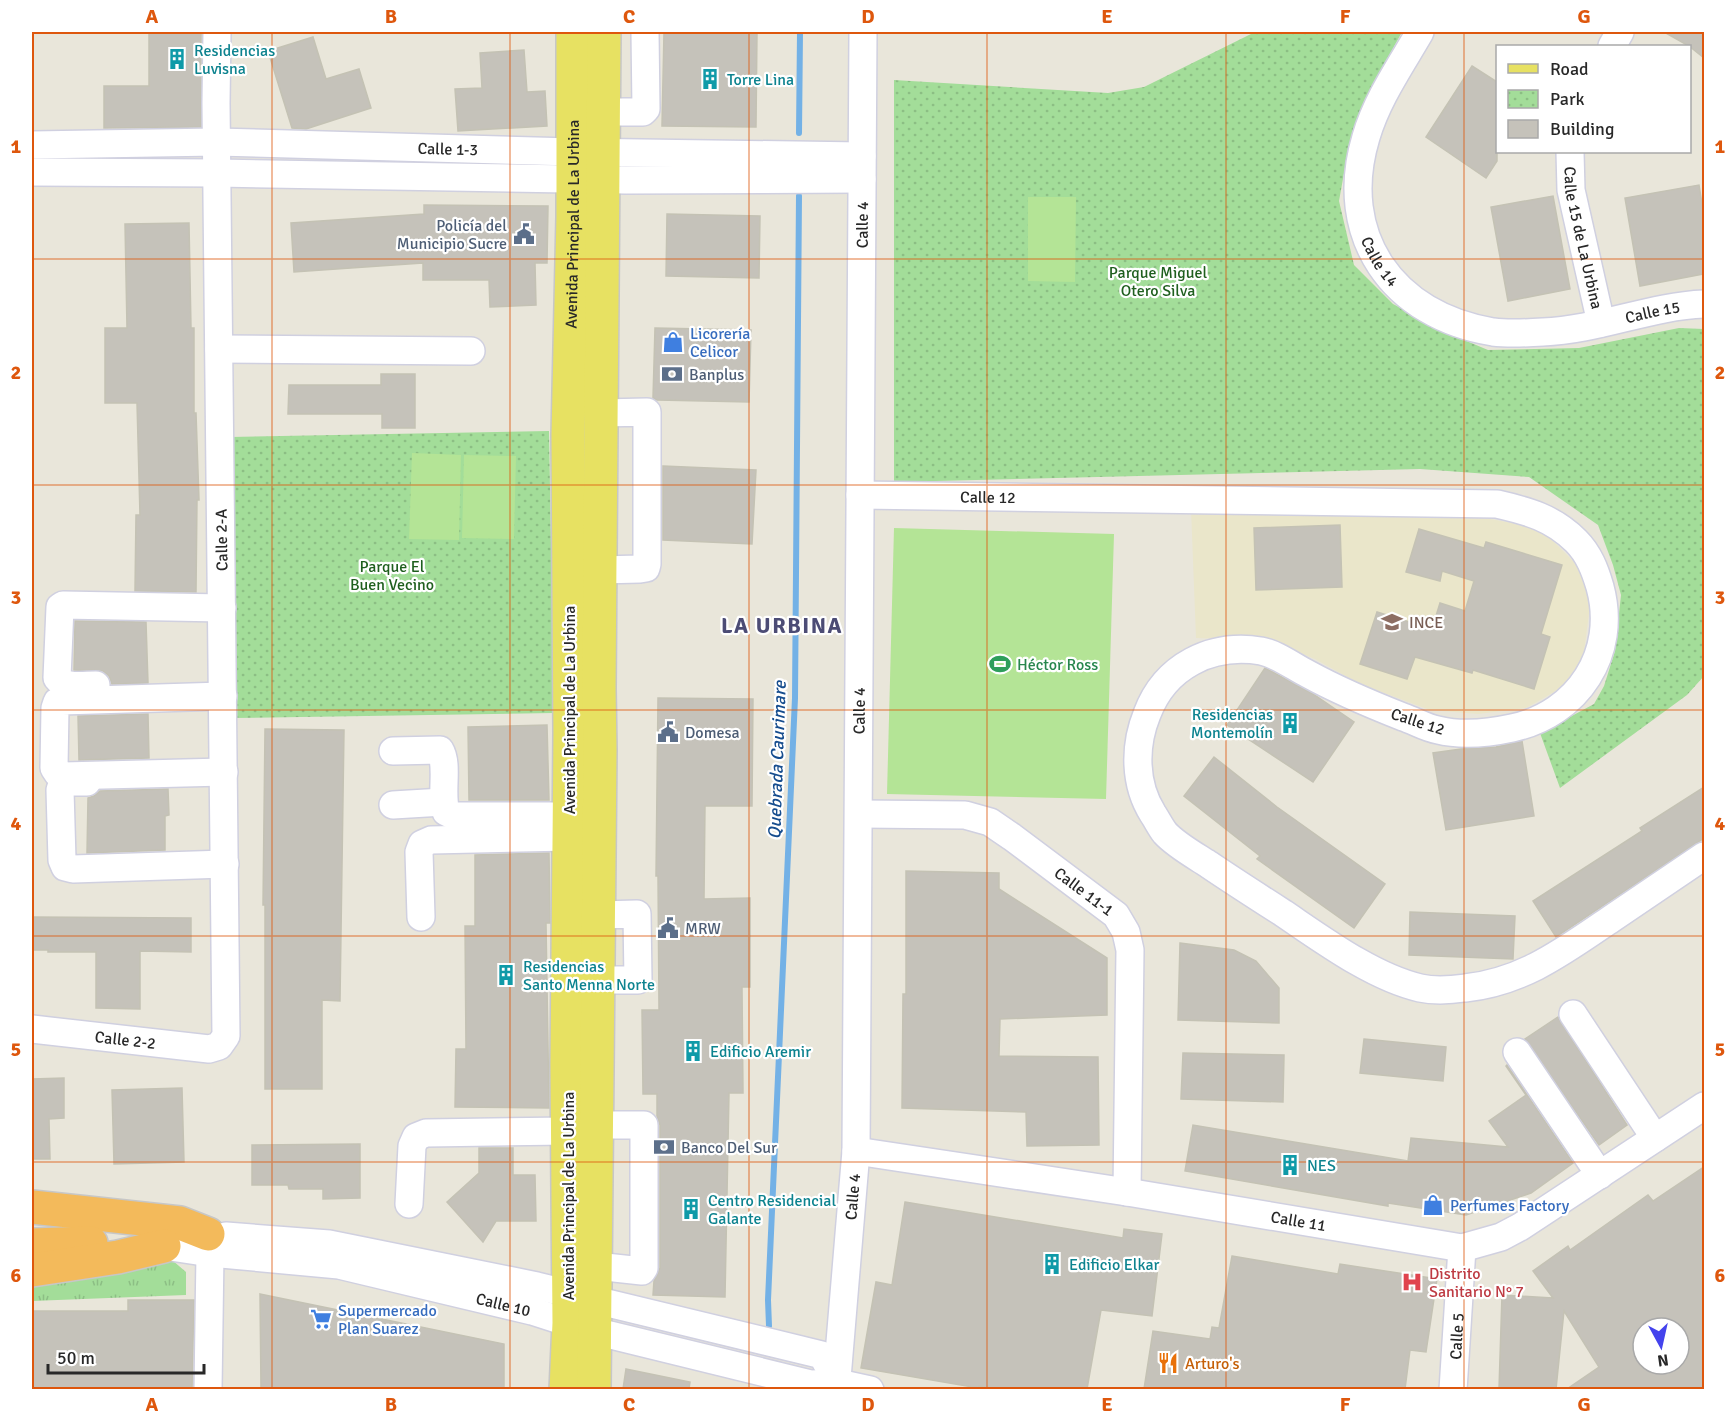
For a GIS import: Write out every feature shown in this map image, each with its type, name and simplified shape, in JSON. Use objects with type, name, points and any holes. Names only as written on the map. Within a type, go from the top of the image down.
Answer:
[{"type":"highway","points":[[32,1207],[180,1223],[209,1243]]},
{"type":"highway","points":[[32,1228],[96,1227],[209,1243]]},
{"type":"highway","points":[[32,1245],[93,1243],[164,1246]]},
{"type":"highway","points":[[32,1270],[118,1257],[164,1246]]},
{"type":"main road","name":"Avenida Principal de La Urbina","points":[[566,1389],[582,1311],[596,1266],[582,1128],[598,980],[602,413],[588,166],[573,32]]},
{"type":"main road","name":"Avenida Principal de La Urbina","points":[[594,1389],[582,1311],[582,1128],[569,826],[568,435],[588,166],[604,112],[604,32]]},
{"type":"street","name":"Calle 2-A","points":[[217,32],[226,1036],[219,1046]]},
{"type":"street","points":[[604,112],[643,112],[646,110],[645,32]]},
{"type":"street","name":"Calle 4","points":[[837,1386],[856,1151],[864,32]]},
{"type":"street","name":"Calle 14","points":[[1420,32],[1374,113],[1365,139],[1360,170],[1359,202],[1363,233],[1376,257],[1392,282],[1411,300],[1433,314],[1464,326],[1495,332],[1544,332],[1601,323]]},
{"type":"street","name":"Calle 1-3","points":[[32,145],[217,142],[588,166]]},
{"type":"street","name":"Calle 15 de La Urbina","points":[[1570,153],[1571,190],[1601,323]]},
{"type":"street","name":"Calle 1-3","points":[[32,172],[218,173],[588,166],[862,167]]},
{"type":"street","name":"Calle 15","points":[[1601,323],[1683,304],[1704,304]]},
{"type":"street","points":[[219,349],[471,351]]},
{"type":"street","points":[[600,570],[646,568],[647,552],[647,412],[602,413]]},
{"type":"street","name":"Calle 12","points":[[860,495],[1497,504],[1548,519],[1576,541],[1588,556],[1596,573],[1603,601],[1604,621],[1601,647],[1594,666],[1581,688],[1568,702],[1542,719],[1515,728],[1475,734],[1438,730],[1352,697],[1265,651],[1235,650],[1212,653],[1183,665],[1161,686],[1147,713],[1138,743],[1138,774],[1150,809],[1166,834],[1194,855],[1338,950],[1396,981],[1424,989],[1486,986],[1540,966],[1704,856]]},
{"type":"street","points":[[222,608],[63,605],[59,613],[57,678],[61,683],[67,685],[223,691]]},
{"type":"street","points":[[223,691],[57,702],[54,768],[58,774],[63,776],[224,776]]},
{"type":"street","points":[[393,751],[440,750],[444,758],[443,802],[446,812],[454,816],[569,826]]},
{"type":"street","points":[[224,776],[68,782],[62,784],[60,790],[62,860],[65,867],[225,864]]},
{"type":"street","points":[[393,805],[443,802]]},
{"type":"street","name":"Calle 11-1","points":[[860,814],[964,815],[990,822],[1116,915],[1126,932],[1130,950],[1127,1192]]},
{"type":"street","points":[[421,917],[419,852],[423,844],[431,840],[569,826]]},
{"type":"street","points":[[1573,1014],[1655,1138]]},
{"type":"street","name":"Calle 2-2","points":[[32,1029],[209,1049],[219,1046]]},
{"type":"street","points":[[1517,1052],[1600,1175]]},
{"type":"street","name":"Calle 11","points":[[856,1151],[1127,1192],[1462,1248],[1501,1237],[1704,1106]]},
{"type":"street","points":[[410,1204],[412,1146],[416,1137],[426,1133],[644,1125],[644,1268],[642,1271],[596,1266]]},
{"type":"street","points":[[208,1389],[209,1243]]},
{"type":"street","name":"Calle 10","points":[[164,1246],[209,1243],[329,1245],[582,1311],[620,1308],[822,1355],[837,1386]]},
{"type":"street","name":"Calle 5","points":[[1453,1389],[1462,1248]]},
{"type":"street","points":[[837,1386],[870,1389]]},
{"type":"shaded area","name":"INCE","points":[[1191,509],[1368,512],[1490,519],[1540,528],[1580,568],[1590,606],[1583,659],[1561,688],[1526,708],[1478,714],[1430,710],[1360,684],[1315,659],[1268,640],[1196,638]]},
{"type":"green space","name":"Parque Miguel Otero Silva","points":[[1255,32],[1402,32],[1366,98],[1348,151],[1339,201],[1354,265],[1393,304],[1457,337],[1488,350],[1579,348],[1679,328],[1704,329],[1704,676],[1687,695],[1560,788],[1540,733],[1594,704],[1604,686],[1615,651],[1621,595],[1598,525],[1529,477],[1420,469],[894,482],[894,80],[1108,93],[1144,87]]},
{"type":"green space","points":[[1028,197],[1076,197],[1075,282],[1028,281]]},
{"type":"green space","name":"Parque El Buen Vecino","points":[[549,431],[554,713],[234,718],[230,437]]},
{"type":"green space","points":[[412,453],[461,455],[459,540],[409,539]]},
{"type":"green space","points":[[464,455],[516,456],[514,539],[462,538]]},
{"type":"green space","name":"Héctor Ross","points":[[894,528],[1114,534],[1106,799],[887,794]]},
{"type":"green space","points":[[172,1260],[186,1272],[186,1295],[32,1301],[32,1277]]},
{"type":"building","name":"Residencias Luvisna","points":[[149,32],[201,32],[201,127],[104,128],[104,86],[149,86]]},
{"type":"building","name":"Torre Lina","points":[[664,32],[757,32],[756,127],[662,126]]},
{"type":"building","points":[[1664,32],[1704,32],[1704,58],[1691,48],[1691,45]]},
{"type":"building","points":[[313,37],[326,79],[359,69],[371,108],[306,129],[292,128],[268,51]]},
{"type":"building","points":[[524,50],[527,92],[545,91],[547,126],[458,131],[455,89],[482,88],[480,53]]},
{"type":"building","points":[[1472,66],[1496,81],[1497,161],[1486,178],[1426,137]]},
{"type":"building","points":[[1699,185],[1704,216],[1704,274],[1640,286],[1625,198]]},
{"type":"building","points":[[1553,196],[1570,289],[1508,301],[1491,207]]},
{"type":"building","points":[[424,205],[548,206],[547,263],[535,263],[536,305],[490,307],[489,280],[423,280],[423,263],[294,272],[291,223],[424,214]]},
{"type":"building","points":[[667,214],[760,216],[759,278],[666,276]]},
{"type":"building","points":[[189,223],[191,328],[194,328],[194,413],[196,413],[199,500],[197,500],[196,592],[135,591],[136,515],[140,515],[137,403],[105,403],[105,328],[127,328],[125,224]]},
{"type":"building","points":[[655,328],[751,330],[749,402],[657,400],[653,398]]},
{"type":"building","points":[[381,374],[415,374],[415,428],[382,428],[382,414],[288,414],[289,385],[381,385]]},
{"type":"building","points":[[663,466],[756,470],[752,544],[663,540]]},
{"type":"building","points":[[1340,525],[1342,587],[1256,590],[1254,528]]},
{"type":"building","points":[[1419,529],[1484,548],[1486,542],[1562,565],[1541,634],[1550,637],[1534,689],[1473,670],[1472,673],[1415,657],[1407,679],[1360,664],[1377,612],[1432,629],[1440,603],[1465,611],[1474,581],[1442,571],[1440,581],[1406,572]]},
{"type":"building","points":[[75,621],[146,622],[148,683],[112,684],[109,676],[103,671],[74,670]]},
{"type":"building","name":"Residencias Montemolín","points":[[1265,668],[1313,694],[1354,722],[1313,782],[1227,725]]},
{"type":"building","points":[[658,698],[753,699],[752,806],[705,806],[704,899],[750,898],[750,987],[742,987],[743,1093],[729,1093],[725,1297],[653,1295],[654,1281],[660,1268],[660,1125],[657,1116],[657,1094],[643,1094],[642,1010],[659,1010],[658,876],[656,876]]},
{"type":"building","points":[[148,714],[149,758],[79,760],[78,716]]},
{"type":"building","points":[[547,725],[549,800],[469,800],[468,727]]},
{"type":"building","points":[[265,729],[344,730],[340,1001],[322,1000],[322,1089],[265,1089],[265,905],[263,905]]},
{"type":"building","points":[[1522,741],[1534,816],[1446,830],[1433,753],[1496,747]]},
{"type":"building","points":[[1214,757],[1277,807],[1385,884],[1354,928],[1257,859],[1260,856],[1184,796]]},
{"type":"building","points":[[1704,787],[1704,838],[1556,937],[1533,901],[1642,831],[1640,828]]},
{"type":"building","points":[[168,789],[169,815],[165,816],[165,850],[87,853],[88,798],[100,791]]},
{"type":"building","points":[[549,853],[550,923],[546,923],[549,1108],[455,1107],[456,1049],[466,1049],[465,926],[475,926],[475,855]]},
{"type":"building","points":[[906,871],[999,873],[999,889],[1107,958],[1107,1015],[1000,1019],[999,1056],[1098,1057],[1099,1145],[1027,1146],[1026,1112],[902,1108],[903,994],[906,994]]},
{"type":"building","points":[[1410,912],[1515,916],[1513,959],[1409,955]]},
{"type":"building","points":[[32,917],[191,918],[191,952],[140,951],[140,1009],[96,1008],[96,952],[32,950]]},
{"type":"building","points":[[1180,943],[1234,950],[1256,961],[1279,988],[1279,1023],[1178,1020]]},
{"type":"building","points":[[1558,1017],[1627,1125],[1599,1145],[1525,1039]]},
{"type":"building","points":[[1364,1039],[1446,1047],[1443,1081],[1360,1073]]},
{"type":"building","points":[[1183,1053],[1284,1055],[1283,1102],[1181,1099]]},
{"type":"building","points":[[1507,1065],[1573,1163],[1531,1193],[1466,1215],[1388,1203],[1388,1206],[1185,1171],[1193,1125],[1408,1161],[1411,1138],[1508,1147],[1489,1121],[1526,1095]]},
{"type":"building","points":[[64,1078],[64,1118],[49,1119],[50,1159],[32,1159],[32,1079]]},
{"type":"building","points":[[182,1088],[184,1162],[114,1164],[112,1090]]},
{"type":"building","points":[[360,1144],[360,1198],[323,1199],[323,1189],[289,1189],[288,1185],[252,1185],[252,1145]]},
{"type":"building","points":[[479,1148],[513,1148],[513,1175],[535,1175],[536,1221],[496,1221],[483,1242],[447,1202],[479,1173]]},
{"type":"building","points":[[1704,1167],[1704,1389],[1567,1389],[1599,1367],[1564,1311],[1556,1389],[1499,1389],[1502,1295],[1553,1298],[1533,1271],[1568,1246],[1570,1250],[1648,1195],[1653,1201]]},
{"type":"building","points":[[905,1202],[1123,1238],[1124,1229],[1162,1234],[1152,1316],[1101,1310],[1087,1389],[996,1389],[979,1386],[978,1388],[861,1368],[876,1282],[892,1285]]},
{"type":"building","points":[[1232,1256],[1338,1274],[1340,1264],[1437,1279],[1426,1352],[1410,1350],[1405,1389],[1144,1389],[1153,1331],[1210,1339],[1212,1327],[1219,1328]]},
{"type":"building","name":"Supermercado Plan Suarez","points":[[260,1294],[504,1344],[504,1389],[261,1389]]},
{"type":"building","points":[[128,1300],[194,1300],[192,1389],[32,1389],[32,1311],[128,1311]]},
{"type":"building","points":[[626,1369],[690,1382],[689,1389],[623,1389]]},
{"type":"waterway","name":"Quebrada Caurimare","points":[[799,133],[800,32]]},
{"type":"waterway","name":"Quebrada Caurimare","points":[[769,1326],[768,1300],[795,698],[799,196]]},
{"type":"place","name":"Residencias Luvisna","points":[[177,59]]},
{"type":"place","name":"Torre Lina","points":[[710,79]]},
{"type":"place","name":"Policía del Municipio Sucre","points":[[524,234]]},
{"type":"place","name":"Licorería Celicor","points":[[673,342]]},
{"type":"place","name":"Banplus","points":[[672,374]]},
{"type":"place","name":"INCE","points":[[1392,622]]},
{"type":"place","name":"Héctor Ross","points":[[1000,664]]},
{"type":"place","name":"Residencias Montemolín","points":[[1290,723]]},
{"type":"place","name":"Domesa","points":[[668,732]]},
{"type":"place","name":"MRW","points":[[668,928]]},
{"type":"place","name":"Residencias Santo Menna Norte","points":[[506,975]]},
{"type":"place","name":"Edificio Aremir","points":[[693,1051]]},
{"type":"place","name":"Banco Del Sur","points":[[664,1147]]},
{"type":"place","name":"NES","points":[[1290,1165]]},
{"type":"place","name":"Perfumes Factory","points":[[1433,1205]]},
{"type":"place","name":"Centro Residencial Galante","points":[[691,1209]]},
{"type":"place","name":"Edificio Elkar","points":[[1052,1264]]},
{"type":"place","name":"Distrito Sanitario N° 7","points":[[1412,1282]]},
{"type":"place","name":"Supermercado Plan Suarez","points":[[321,1319]]},
{"type":"place","name":"Arturo's","points":[[1168,1363]]},
{"type":"district","name":"LA URBINA","points":[[782,625]]}]
